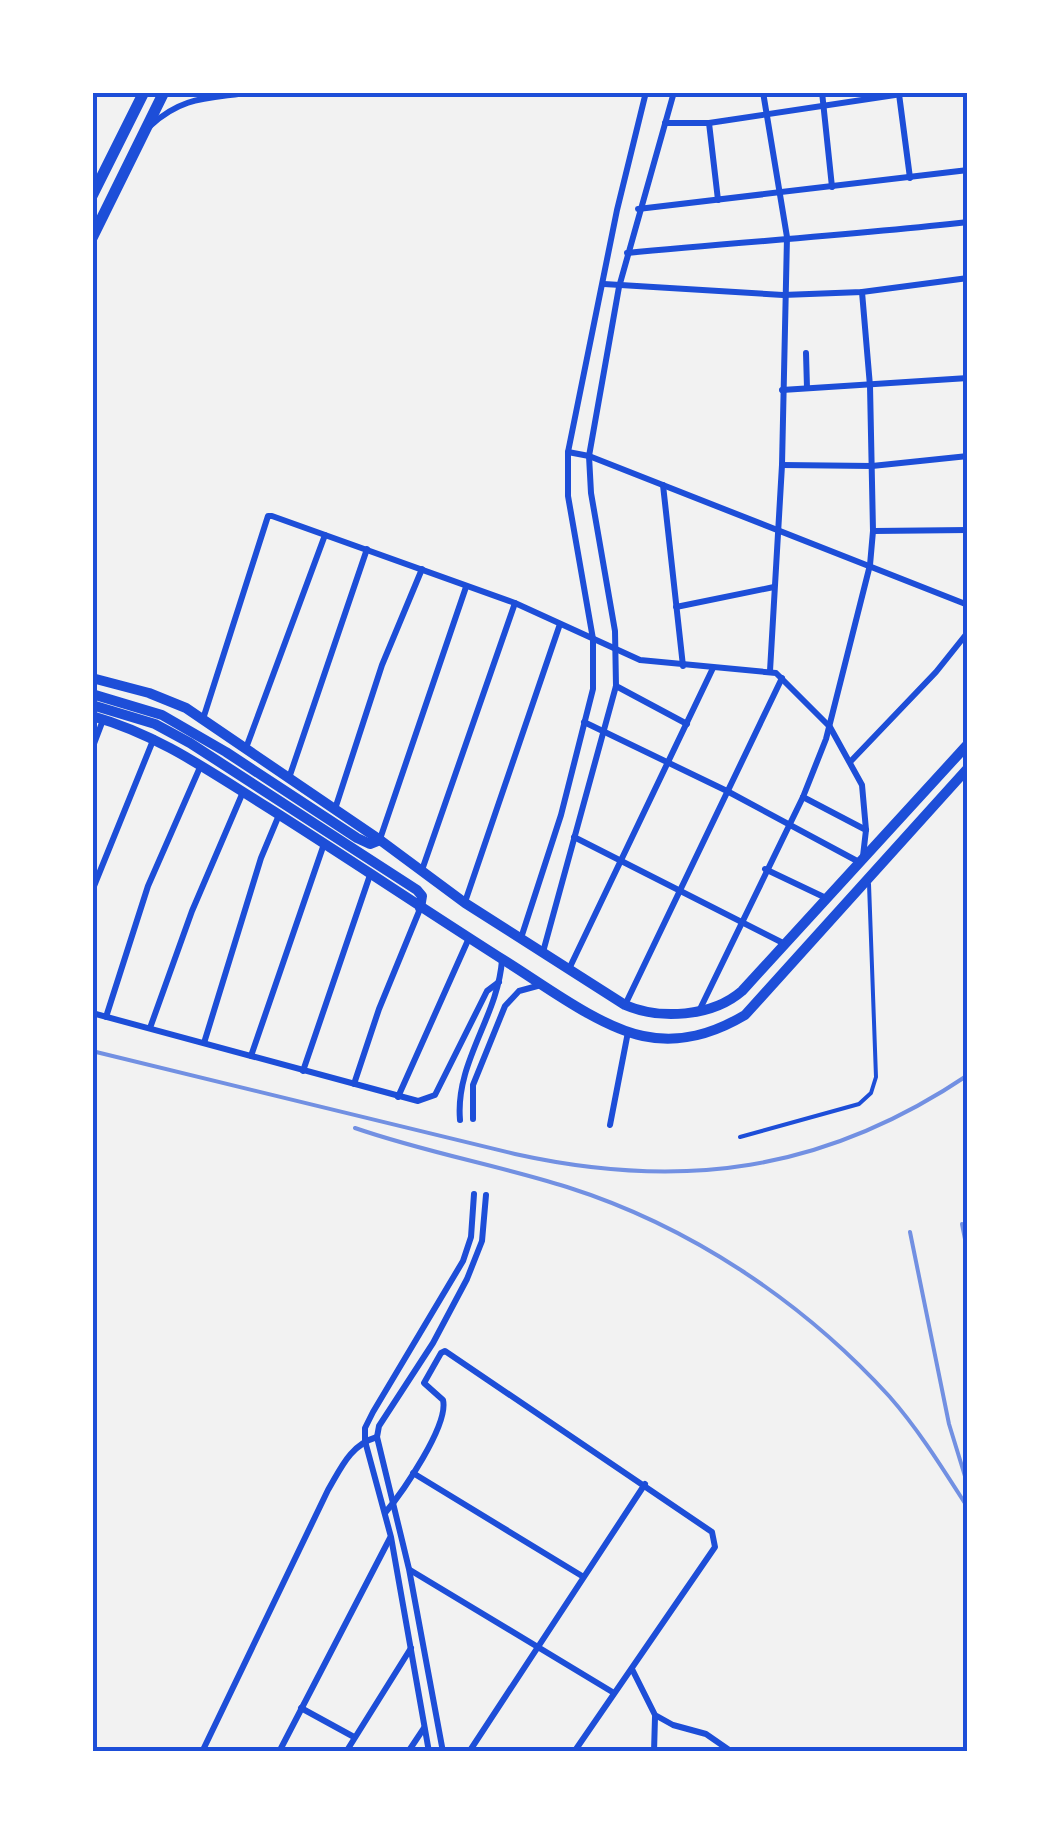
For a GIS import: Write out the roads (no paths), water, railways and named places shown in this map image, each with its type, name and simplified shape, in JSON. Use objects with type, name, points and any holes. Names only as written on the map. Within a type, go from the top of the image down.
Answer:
[{"type":"highway","points":[[92,196],[144,92]]},
{"type":"highway","points":[[92,238],[164,92]]},
{"type":"main road","points":[[92,678],[159,697],[202,719],[465,903],[625,1005],[652,1013],[694,1011],[735,996],[968,744]]},
{"type":"main road","points":[[92,694],[162,715],[331,834],[370,874],[420,908],[544,985],[643,1036],[692,1038],[720,1030],[745,1016],[968,768]]},
{"type":"main road","points":[[92,705],[172,732],[420,893],[420,908]]},
{"type":"main road","points":[[98,718],[154,737],[202,763],[279,815],[331,834],[366,842],[380,840]]},
{"type":"main road","points":[[876,843],[878,855],[888,858]]},
{"type":"main road","points":[[846,876],[855,873],[865,884]]},
{"type":"main road","points":[[692,1038],[684,1027],[694,1011]]},
{"type":"main road","points":[[643,1036],[654,1028],[652,1013]]},
{"type":"street","points":[[146,130],[177,104],[252,92]]},
{"type":"street","points":[[521,938],[561,814],[593,689],[593,639],[568,496],[568,452],[617,210],[646,92]]},
{"type":"street","points":[[543,952],[616,686],[617,652],[591,493],[589,456],[627,252],[674,92]]},
{"type":"street","points":[[763,92],[786,237],[782,466],[770,670]]},
{"type":"street","points":[[822,92],[832,187]]},
{"type":"street","points":[[664,123],[709,123],[766,116],[915,92]]},
{"type":"street","points":[[899,93],[910,178]]},
{"type":"street","points":[[709,123],[718,200]]},
{"type":"street","points":[[638,209],[968,170]]},
{"type":"street","points":[[627,252],[786,237],[855,235],[968,222]]},
{"type":"street","points":[[604,284],[783,295],[862,292],[968,278]]},
{"type":"street","points":[[694,1011],[802,797],[830,727],[870,565],[870,386],[862,292]]},
{"type":"street","points":[[806,353],[807,388]]},
{"type":"street","points":[[586,362],[604,366]]},
{"type":"street","points":[[782,390],[968,378]]},
{"type":"street","points":[[568,452],[589,456],[968,605]]},
{"type":"street","points":[[782,466],[872,466],[968,456]]},
{"type":"street","points":[[663,485],[683,666]]},
{"type":"street","points":[[202,719],[268,516],[515,603],[640,660],[770,670],[830,727],[851,761],[862,784],[866,830],[861,859],[584,722]]},
{"type":"street","points":[[873,532],[968,530]]},
{"type":"street","points":[[246,750],[325,535]]},
{"type":"street","points":[[288,778],[366,549]]},
{"type":"street","points":[[335,810],[382,665],[422,569]]},
{"type":"street","points":[[380,840],[466,587]]},
{"type":"street","points":[[676,608],[774,588]]},
{"type":"street","points":[[422,870],[515,603]]},
{"type":"street","points":[[465,903],[560,624]]},
{"type":"street","points":[[851,761],[936,672],[968,632]]},
{"type":"street","points":[[569,970],[713,668]]},
{"type":"street","points":[[625,1005],[782,678]]},
{"type":"street","points":[[616,686],[687,724]]},
{"type":"street","points":[[92,749],[98,718]]},
{"type":"street","points":[[92,892],[154,737]]},
{"type":"street","points":[[106,1017],[148,886],[202,763]]},
{"type":"street","points":[[150,1028],[192,910],[243,792]]},
{"type":"street","points":[[802,797],[866,830]]},
{"type":"street","points":[[204,1043],[261,858],[279,815]]},
{"type":"street","points":[[251,1056],[331,834]]},
{"type":"street","points":[[574,837],[785,944]]},
{"type":"street","points":[[765,869],[826,898]]},
{"type":"street","points":[[303,1071],[370,874]]},
{"type":"street","points":[[354,1084],[378,1009],[420,908]]},
{"type":"street","points":[[398,1097],[469,938]]},
{"type":"street","points":[[460,1120],[463,1074],[499,982],[502,959]]},
{"type":"street","points":[[92,1014],[418,1101],[434,1095],[487,991],[499,982]]},
{"type":"street","points":[[473,1119],[473,1084],[505,1006],[518,991],[544,985]]},
{"type":"street","points":[[610,1125],[628,1031]]},
{"type":"street","points":[[428,1752],[391,1537],[364,1440],[373,1412],[463,1261],[471,1237],[474,1194]]},
{"type":"street","points":[[442,1752],[395,1501],[376,1437],[379,1426],[433,1343],[473,1266],[482,1241],[486,1195]]},
{"type":"street","points":[[385,1513],[412,1473],[445,1407],[424,1381],[441,1353],[447,1352],[708,1526],[715,1547],[574,1752]]},
{"type":"street","points":[[202,1752],[328,1490],[351,1452],[364,1440],[376,1437]]},
{"type":"street","points":[[412,1473],[583,1576]]},
{"type":"street","points":[[468,1752],[645,1484]]},
{"type":"street","points":[[278,1752],[391,1537]]},
{"type":"street","points":[[396,1564],[614,1693]]},
{"type":"street","points":[[346,1752],[411,1648]]},
{"type":"street","points":[[632,1669],[655,1716],[654,1752]]},
{"type":"street","points":[[301,1708],[354,1737]]},
{"type":"street","points":[[655,1716],[673,1726],[706,1734],[732,1752]]},
{"type":"street","points":[[408,1752],[425,1727]]},
{"type":"lane","points":[[740,1136],[859,1104],[872,1093],[876,1077],[865,884]]},
{"type":"railway","points":[[92,1051],[515,1154],[636,1171],[694,1171],[750,1165],[805,1152],[914,1108],[968,1075]]},
{"type":"railway","points":[[355,1128],[613,1203],[742,1270],[819,1329],[889,1396],[921,1436],[968,1508]]},
{"type":"railway","points":[[962,1224],[968,1254]]},
{"type":"railway","points":[[910,1232],[949,1424],[968,1486]]}]
